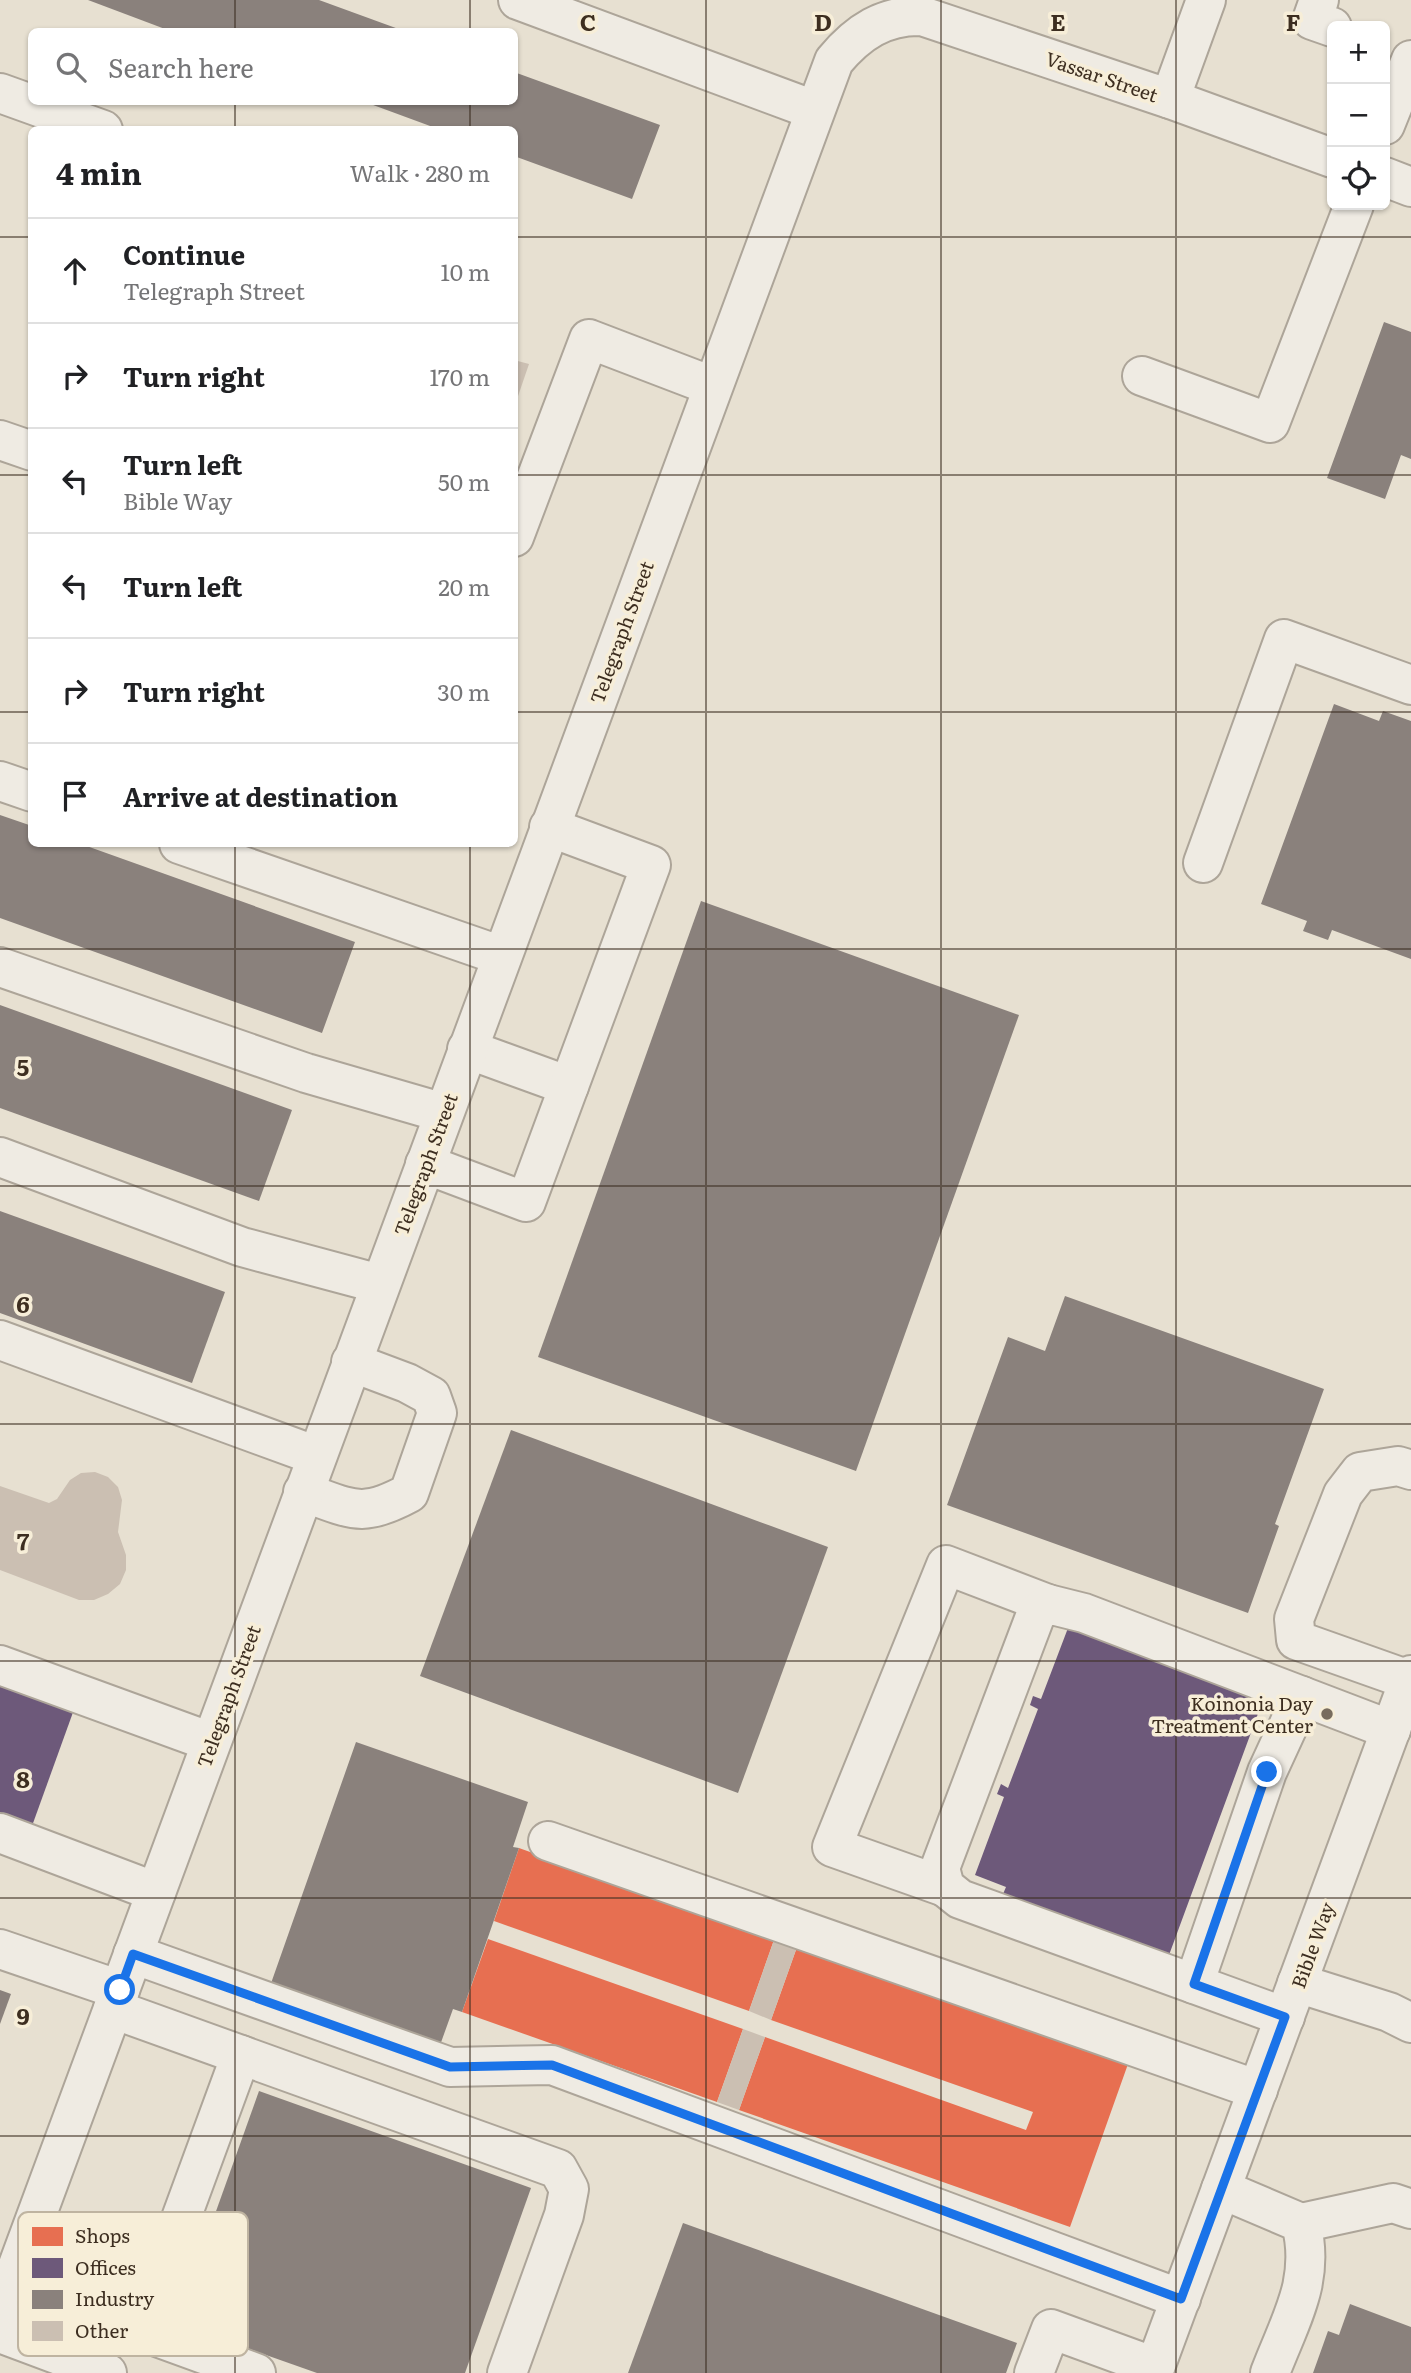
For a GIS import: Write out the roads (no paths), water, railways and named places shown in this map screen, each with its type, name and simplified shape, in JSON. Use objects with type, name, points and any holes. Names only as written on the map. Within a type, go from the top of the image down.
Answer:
[{"type":"street","points":[[518,0],[814,110]]},
{"type":"street","points":[[1170,99],[1206,0]]},
{"type":"street","points":[[1319,0],[1312,20],[1327,25]]},
{"type":"street","name":"Telegraph Street","points":[[38,2212],[814,110],[834,61],[851,41],[886,15]]},
{"type":"street","name":"Vassar Street","points":[[886,15],[922,16],[941,21],[1327,156]]},
{"type":"street","points":[[1390,48],[1411,58],[1390,112]]},
{"type":"street","points":[[0,93],[28,103]]},
{"type":"street","points":[[33,105],[92,126]]},
{"type":"street","points":[[1390,179],[1411,187]]},
{"type":"street","points":[[1142,376],[1270,424],[1352,210]]},
{"type":"street","points":[[518,526],[589,339],[712,386]]},
{"type":"street","points":[[0,440],[28,449]]},
{"type":"street","points":[[1203,863],[1284,639],[1411,685]]},
{"type":"street","points":[[0,781],[28,791]]},
{"type":"street","points":[[425,1164],[526,1202],[651,865],[549,827]]},
{"type":"street","points":[[188,847],[502,956]]},
{"type":"street","points":[[0,967],[306,1073],[444,1113]]},
{"type":"street","points":[[467,1049],[569,1086]]},
{"type":"street","points":[[0,1157],[242,1247],[380,1284]]},
{"type":"street","points":[[0,1340],[317,1456]]},
{"type":"street","points":[[303,1492],[352,1510],[380,1508],[409,1493],[437,1413],[431,1396],[407,1383],[351,1362]]},
{"type":"street","points":[[1410,1677],[1296,1640],[1294,1619],[1343,1494],[1360,1472],[1398,1466],[1411,1471]]},
{"type":"street","points":[[1391,1730],[1084,1612],[1048,1604],[946,1565],[832,1847],[945,1887],[960,1899],[1194,1984],[1389,2012],[1411,2023]]},
{"type":"street","points":[[945,1887],[940,1868],[1036,1614],[1048,1604]]},
{"type":"street","points":[[0,1665],[211,1742]]},
{"type":"street","name":"Bible Way","points":[[1154,2370],[1410,1677]]},
{"type":"street","points":[[1194,1984],[1267,1772],[1302,1696]]},
{"type":"street","points":[[0,1833],[156,1892]]},
{"type":"street","points":[[548,1841],[1258,2091]]},
{"type":"street","points":[[0,1949],[241,2055],[558,2169],[569,2189],[564,2215],[507,2373]]},
{"type":"street","points":[[133,1954],[450,2067],[552,2065],[1181,2299]]},
{"type":"street","points":[[183,2212],[241,2055]]},
{"type":"street","points":[[1221,2189],[1301,2223],[1393,2203],[1411,2209]]},
{"type":"street","points":[[1270,2373],[1307,2276],[1307,2245],[1301,2223]]},
{"type":"street","name":"Telegraph Street","points":[[6,2299],[18,2266]]},
{"type":"street","points":[[1034,2373],[1051,2329],[1154,2370]]},
{"type":"street","points":[[0,2333],[18,2340]]},
{"type":"street","points":[[62,2356],[107,2373]]},
{"type":"street","points":[[210,2356],[256,2373]]},
{"type":"place","name":"Koinonia Day Treatment Center","points":[[1327,1714]]}]
